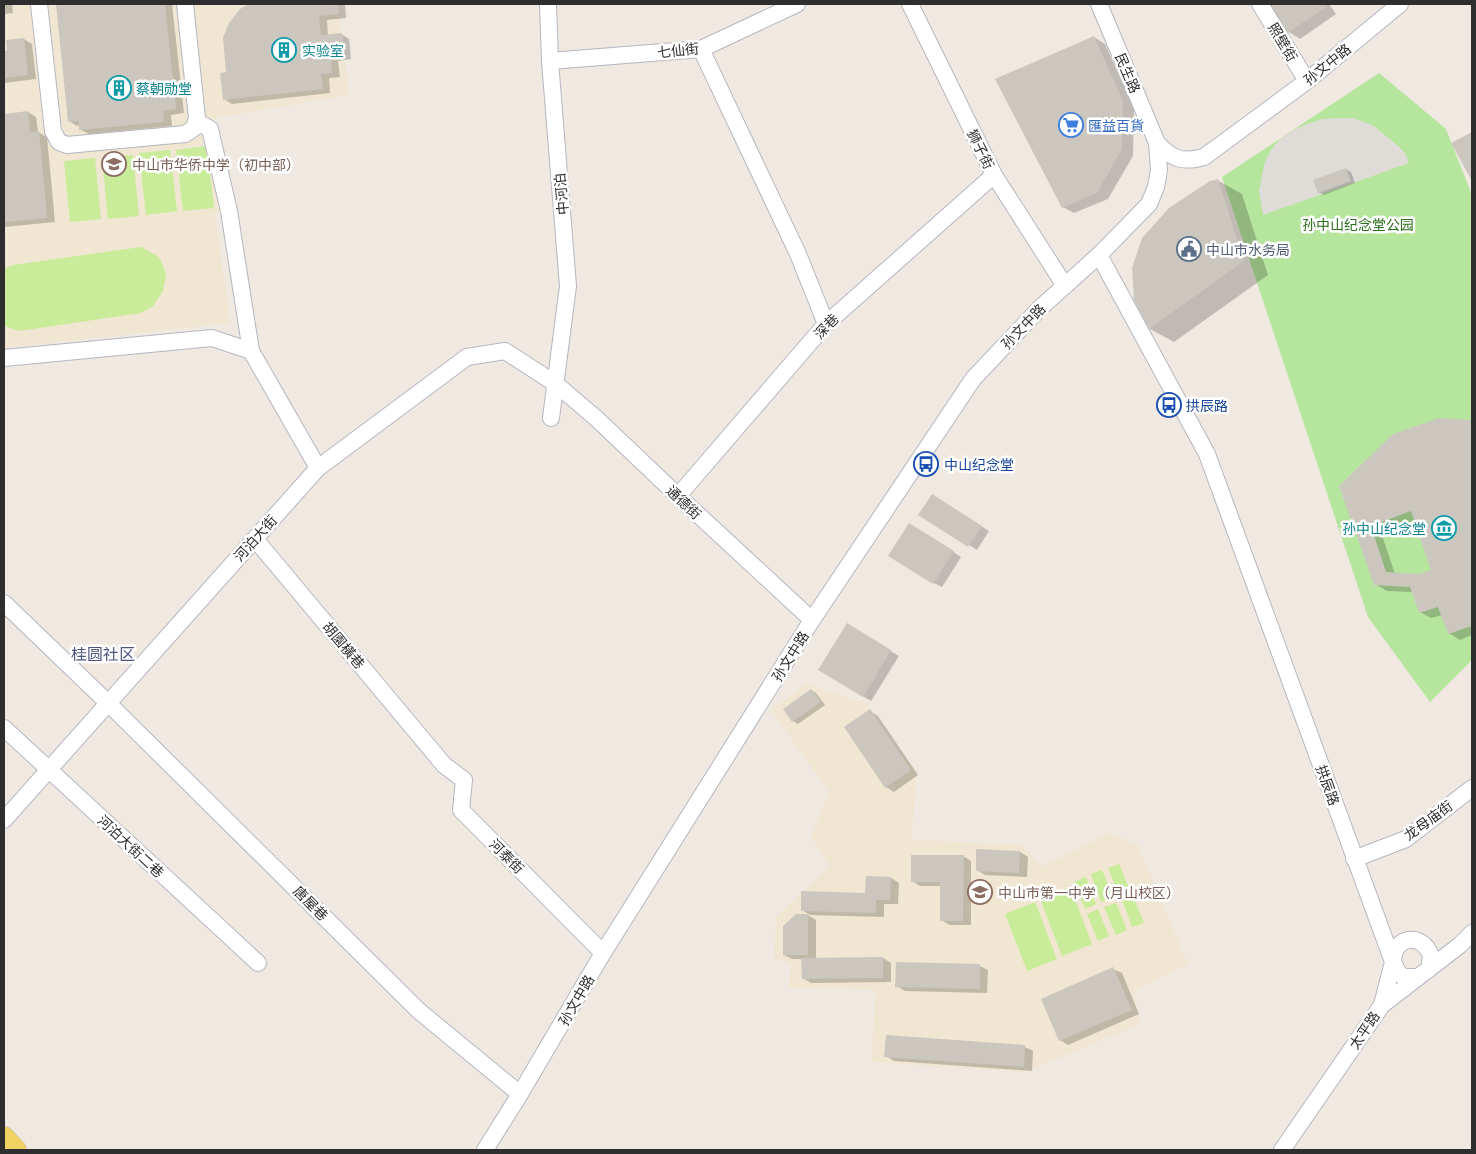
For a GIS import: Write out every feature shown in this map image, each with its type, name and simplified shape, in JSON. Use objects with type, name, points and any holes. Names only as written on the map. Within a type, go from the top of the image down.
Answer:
[{"type":"main road","points":[[4,1137],[16,1150]]},
{"type":"street","points":[[39,4],[53,131],[59,142],[67,145],[185,134],[194,128],[196,122],[185,4]]},
{"type":"street","name":"中河泊","points":[[548,4],[550,61],[568,286],[550,418]]},
{"type":"street","name":"七仙街","points":[[550,61],[701,49],[797,4]]},
{"type":"street","name":"狮子街","points":[[910,4],[994,175],[1065,286]]},
{"type":"street","name":"民生路","points":[[1099,4],[1157,143]]},
{"type":"street","name":"照壁街","points":[[1260,4],[1307,81]]},
{"type":"street","name":"孙文中路","points":[[1157,143],[1165,152],[1184,160],[1204,157],[1307,81],[1400,4]]},
{"type":"street","points":[[701,49],[798,254],[826,324]]},
{"type":"street","points":[[196,122],[210,129],[229,211],[251,351],[318,468]]},
{"type":"street","name":"孙文中路","points":[[485,1150],[603,953],[812,620],[973,379],[1039,309],[1099,255],[1149,204],[1156,187],[1159,170],[1157,143]]},
{"type":"street","name":"深巷","points":[[678,496],[826,324],[994,175]]},
{"type":"street","name":"拱辰路","points":[[1099,255],[1206,454],[1393,962]]},
{"type":"street","points":[[4,358],[212,338],[251,351]]},
{"type":"street","name":"河泊大街","points":[[4,820],[318,468],[466,358],[505,351],[556,384]]},
{"type":"street","name":"通德街","points":[[556,384],[597,419],[812,620]]},
{"type":"street","name":"胡園橫巷","points":[[254,539],[433,751]]},
{"type":"street","name":"唐屋巷","points":[[4,604],[108,703],[419,1011],[520,1094]]},
{"type":"street","name":"河泊大街二巷","points":[[4,728],[258,963]]},
{"type":"street","name":"河泰街","points":[[433,751],[444,765],[464,780],[461,810],[603,953]]},
{"type":"street","name":"龙母庙街","points":[[1354,859],[1406,838],[1472,788]]},
{"type":"street","points":[[1381,931],[1391,942],[1400,944]]},
{"type":"street","name":"太平路","points":[[1282,1150],[1382,1004],[1423,973],[1463,948],[1472,933]]},
{"type":"street","points":[[1382,1004],[1395,949],[1400,944],[1412,940],[1424,944],[1463,948]]},
{"type":"street","points":[[1393,962],[1399,974],[1404,977],[1423,973],[1431,956],[1424,944]]},
{"type":"shaded area","name":"中山市华侨中学（初中部）","points":[[4,4],[338,4],[349,95],[215,118],[236,210],[215,213],[230,323],[4,348]]},
{"type":"shaded area","points":[[1353,118],[1374,126],[1405,153],[1409,163],[1263,215],[1259,191],[1265,161],[1271,150],[1279,140],[1307,124],[1323,119]]},
{"type":"shaded area","name":"中山市第一中学（月山校区）","points":[[806,684],[867,704],[917,773],[911,840],[1021,844],[1041,867],[1109,833],[1138,845],[1188,964],[1134,991],[1140,1024],[1025,1072],[872,1062],[875,990],[789,988],[791,964],[774,958],[776,917],[829,866],[811,836],[829,792],[771,710]]},
{"type":"green space","name":"孙中山纪念堂公园","points":[[1379,73],[1446,129],[1472,195],[1472,660],[1430,702],[1368,617],[1222,177]]},
{"type":"green space","points":[[207,146],[214,208],[183,211],[176,150]]},
{"type":"green space","points":[[170,150],[177,211],[146,215],[139,153]]},
{"type":"green space","points":[[133,155],[139,216],[108,219],[102,158]]},
{"type":"green space","points":[[95,158],[101,219],[70,222],[64,161]]},
{"type":"green space","points":[[141,247],[159,257],[166,274],[163,291],[153,306],[141,313],[19,331],[4,326],[4,269],[13,265]]},
{"type":"green space","points":[[1119,864],[1130,891],[1119,895],[1108,868]]},
{"type":"green space","points":[[1102,870],[1113,897],[1101,902],[1091,874]]},
{"type":"green space","points":[[1086,877],[1096,904],[1085,909],[1074,882]]},
{"type":"green space","points":[[1070,887],[1092,944],[1062,956],[1040,899]]},
{"type":"green space","points":[[1133,896],[1144,923],[1132,927],[1122,900]]},
{"type":"green space","points":[[1035,902],[1057,959],[1027,971],[1005,914]]},
{"type":"green space","points":[[1116,903],[1127,930],[1116,935],[1104,907]]},
{"type":"green space","points":[[1098,909],[1109,936],[1098,941],[1087,914]]},
{"type":"building","name":"蔡朝勋堂","points":[[56,4],[165,4],[176,109],[163,111],[164,122],[79,130],[79,121],[68,122]]},
{"type":"building","name":"实验室","points":[[249,4],[338,4],[339,14],[319,16],[321,35],[342,33],[344,55],[331,56],[332,73],[321,74],[323,89],[223,100],[220,73],[226,72],[223,38],[229,23],[240,9]]},
{"type":"building","points":[[1269,4],[1323,4],[1326,7],[1288,33]]},
{"type":"building","name":"匯益百貨","points":[[1094,36],[1123,101],[1122,149],[1097,193],[1062,208],[995,79]]},
{"type":"building","points":[[24,38],[28,75],[4,78],[4,51],[7,51],[6,40]]},
{"type":"building","points":[[28,111],[30,132],[39,131],[47,218],[4,222],[4,114]]},
{"type":"building","points":[[1472,132],[1472,181],[1451,143]]},
{"type":"building","points":[[1346,168],[1351,181],[1318,193],[1313,180]]},
{"type":"building","name":"中山市水务局","points":[[1218,179],[1244,261],[1149,329],[1134,300],[1132,268],[1142,238],[1169,208],[1210,181]]},
{"type":"building","name":"孙中山纪念堂","points":[[1439,418],[1472,420],[1472,626],[1448,634],[1438,607],[1419,613],[1410,587],[1374,585],[1339,486],[1393,434]],"holes":[[[1411,511],[1431,570],[1418,574],[1386,572],[1371,526]]]},
{"type":"building","points":[[932,494],[982,526],[968,547],[918,515]]},
{"type":"building","points":[[909,523],[954,551],[933,584],[888,556]]},
{"type":"building","points":[[847,623],[891,650],[863,697],[818,670]]},
{"type":"building","points":[[811,689],[821,702],[792,722],[783,709]]},
{"type":"building","points":[[870,709],[911,770],[885,788],[844,727]]},
{"type":"building","points":[[976,849],[1020,851],[1019,873],[976,871]]},
{"type":"building","points":[[911,855],[964,855],[963,921],[940,921],[940,882],[911,882]]},
{"type":"building","points":[[866,876],[891,877],[890,900],[876,900],[876,913],[801,911],[801,891],[865,893]]},
{"type":"building","points":[[796,914],[808,914],[808,955],[783,955],[783,926]]},
{"type":"building","points":[[883,957],[883,978],[802,979],[801,958]]},
{"type":"building","points":[[896,962],[980,964],[980,989],[895,987]]},
{"type":"building","points":[[1113,967],[1132,1010],[1059,1041],[1041,999]]},
{"type":"building","points":[[886,1035],[1025,1045],[1024,1067],[884,1057]]},
{"type":"place","name":"实验室","points":[[284,50]]},
{"type":"place","name":"蔡朝勋堂","points":[[119,88]]},
{"type":"place","name":"匯益百貨","points":[[1071,125]]},
{"type":"place","name":"中山市华侨中学（初中部）","points":[[114,164]]},
{"type":"place","name":"中山市水务局","points":[[1189,249]]},
{"type":"place","name":"拱辰路","points":[[1169,405]]},
{"type":"place","name":"中山纪念堂","points":[[926,464]]},
{"type":"place","name":"孙中山纪念堂","points":[[1444,528]]},
{"type":"place","name":"中山市第一中学（月山校区）","points":[[980,892]]},
{"type":"district","name":"桂圆社区","points":[[103,654]]}]
